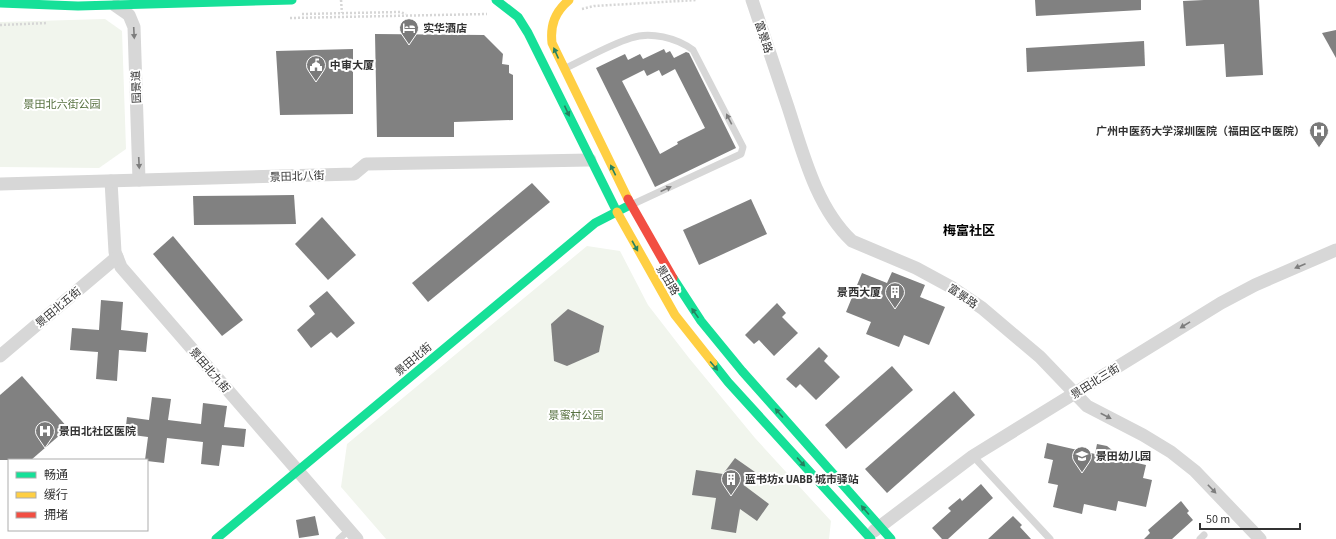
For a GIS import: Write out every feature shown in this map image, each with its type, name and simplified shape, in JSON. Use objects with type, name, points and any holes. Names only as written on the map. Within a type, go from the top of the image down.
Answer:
[{"type":"main road","points":[[0,2],[13,0]]},
{"type":"main road","points":[[0,2],[56,6],[292,0]]},
{"type":"main road","name":"景田路","points":[[496,0],[508,7],[521,20],[550,75],[616,211],[667,302],[710,361],[866,538]]},
{"type":"main road","name":"景田路","points":[[570,0],[562,6],[554,16],[550,31],[552,43],[563,69],[631,205],[683,295],[742,371],[891,539]]},
{"type":"main road","name":"景田北街","points":[[216,539],[595,223],[616,211],[631,205]]},
{"type":"street","name":"富景路","points":[[752,0],[806,161],[826,207],[842,232],[852,241],[916,268],[966,297],[1040,357],[1087,406],[1143,435],[1183,461],[1195,471],[1260,539]]},
{"type":"street","name":"园景道","points":[[113,5],[126,11],[133,21],[134,27],[139,180]]},
{"type":"street","name":"景田北八街","points":[[0,184],[354,174],[366,164],[590,160]]},
{"type":"street","name":"景田北九街","points":[[111,181],[117,258],[127,274],[353,534]]},
{"type":"street","name":"景田北三街","points":[[866,538],[879,526],[974,456],[1221,303],[1255,286],[1336,250]]},
{"type":"street","name":"景田北五街","points":[[0,356],[117,258]]},
{"type":"lane","points":[[550,75],[632,37],[655,36],[678,40],[693,50],[743,147],[741,154],[631,205]]},
{"type":"lane","points":[[974,456],[1050,539]]},
{"type":"lane","points":[[338,539],[353,534]]},
{"type":"path","points":[[341,0],[342,13]]},
{"type":"path","points":[[576,10],[594,6],[697,0]]},
{"type":"path","points":[[290,15],[400,12],[411,15]]},
{"type":"path","points":[[288,19],[490,14]]},
{"type":"green space","name":"景田北六街公园","points":[[105,19],[122,31],[126,149],[99,168],[0,167],[0,22]]},
{"type":"green space","name":"景蜜村公园","points":[[587,246],[620,251],[648,305],[689,358],[755,438],[831,521],[829,539],[386,539],[341,487],[347,444]]},
{"type":"building","points":[[1035,0],[1141,0],[1141,10],[1036,16]]},
{"type":"building","points":[[1259,0],[1263,75],[1226,77],[1224,44],[1186,46],[1183,1]]},
{"type":"building","points":[[1336,30],[1336,58],[1322,33]]},
{"type":"building","points":[[375,34],[484,35],[503,54],[502,64],[509,65],[509,73],[513,75],[513,120],[454,122],[454,137],[377,137]]},
{"type":"building","points":[[1144,41],[1145,66],[1027,72],[1026,48]]},
{"type":"building","name":"中审大厦","points":[[353,49],[353,114],[280,115],[276,51]]},
{"type":"building","points":[[664,49],[666,53],[670,51],[674,58],[686,52],[689,53],[736,148],[655,187],[596,68],[625,54],[628,60],[640,54],[643,59]],"holes":[[[675,69],[705,128],[677,142],[678,144],[660,154],[622,81],[644,70],[647,76],[659,70],[662,76]]]},
{"type":"building","points":[[532,183],[550,202],[428,302],[412,283]]},
{"type":"building","points":[[294,195],[296,224],[194,225],[193,196]]},
{"type":"building","points":[[751,199],[767,234],[699,265],[683,230]]},
{"type":"building","points":[[322,217],[356,255],[328,280],[295,244]]},
{"type":"building","points":[[173,236],[243,320],[222,336],[153,254]]},
{"type":"building","name":"景西大厦","points":[[892,272],[925,285],[920,297],[945,307],[929,345],[904,335],[899,347],[866,334],[871,322],[846,312],[862,273],[887,283]]},
{"type":"building","points":[[327,291],[355,323],[337,338],[331,332],[311,348],[297,330],[315,314],[309,306]]},
{"type":"building","points":[[101,300],[123,302],[121,330],[148,333],[146,352],[119,350],[117,381],[96,379],[98,352],[70,350],[72,328],[99,330]]},
{"type":"building","points":[[777,303],[786,313],[782,317],[798,333],[774,356],[759,340],[754,344],[745,335]]},
{"type":"building","points":[[568,309],[604,326],[599,352],[567,366],[554,361],[551,324]]},
{"type":"building","points":[[819,347],[828,356],[824,361],[840,377],[816,400],[800,384],[796,388],[786,379]]},
{"type":"building","points":[[892,366],[913,390],[846,449],[825,425]]},
{"type":"building","points":[[22,376],[68,428],[32,459],[0,460],[0,395]]},
{"type":"building","points":[[954,391],[975,415],[887,493],[865,469]]},
{"type":"building","points":[[152,397],[171,399],[168,420],[201,424],[203,403],[227,406],[224,427],[246,429],[244,447],[222,445],[219,466],[201,464],[203,442],[167,438],[164,463],[148,461],[148,459],[145,459],[148,437],[125,434],[127,417],[149,420]]},
{"type":"building","points":[[1047,443],[1095,454],[1097,444],[1107,446],[1124,460],[1146,465],[1143,478],[1152,480],[1146,507],[1118,501],[1116,511],[1084,504],[1082,514],[1053,507],[1058,485],[1048,483],[1053,460],[1044,458]]},
{"type":"building","name":"蓝书坊x UABB 城市驿站","points":[[735,458],[755,472],[745,486],[769,504],[757,521],[740,509],[736,533],[711,529],[716,498],[692,495],[696,470],[723,474]]},
{"type":"building","points":[[981,484],[993,498],[948,539],[942,539],[932,528],[951,511],[948,508],[960,498],[962,501]]},
{"type":"building","points":[[1181,501],[1189,511],[1187,513],[1193,520],[1172,539],[1144,539],[1150,533],[1148,530]]},
{"type":"building","points":[[315,516],[319,535],[299,538],[296,520]]},
{"type":"building","points":[[1013,516],[1022,525],[1020,527],[1031,539],[988,539]]},
{"type":"traffic: fast","points":[[0,1],[13,0]]},
{"type":"traffic: fast","points":[[0,3],[78,6],[292,0]]},
{"type":"traffic: fast","points":[[496,0],[518,17],[528,33],[617,212]]},
{"type":"traffic: fast","points":[[216,539],[595,223],[628,206]]},
{"type":"traffic: fast","points":[[673,278],[701,321],[742,371],[891,539]]},
{"type":"traffic: fast","points":[[713,363],[728,382],[871,539]]},
{"type":"traffic: slow","points":[[569,0],[560,9],[554,19],[552,43],[628,199]]},
{"type":"traffic: slow","points":[[617,212],[675,315],[713,363]]},
{"type":"traffic: jam","points":[[628,199],[673,278]]},
{"type":"place","name":"实华酒店","points":[[409,45]]},
{"type":"place","name":"中审大厦","points":[[316,82]]},
{"type":"place","name":"广州中医药大学深圳医院（福田区中医院）","points":[[1319,148]]},
{"type":"place","name":"景西大厦","points":[[895,309]]},
{"type":"place","name":"景田北社区医院","points":[[45,448]]},
{"type":"place","name":"景田幼儿园","points":[[1082,473]]},
{"type":"place","name":"蓝书坊x UABB 城市驿站","points":[[731,496]]},
{"type":"district","name":"梅富社区","points":[[969,230]]}]
